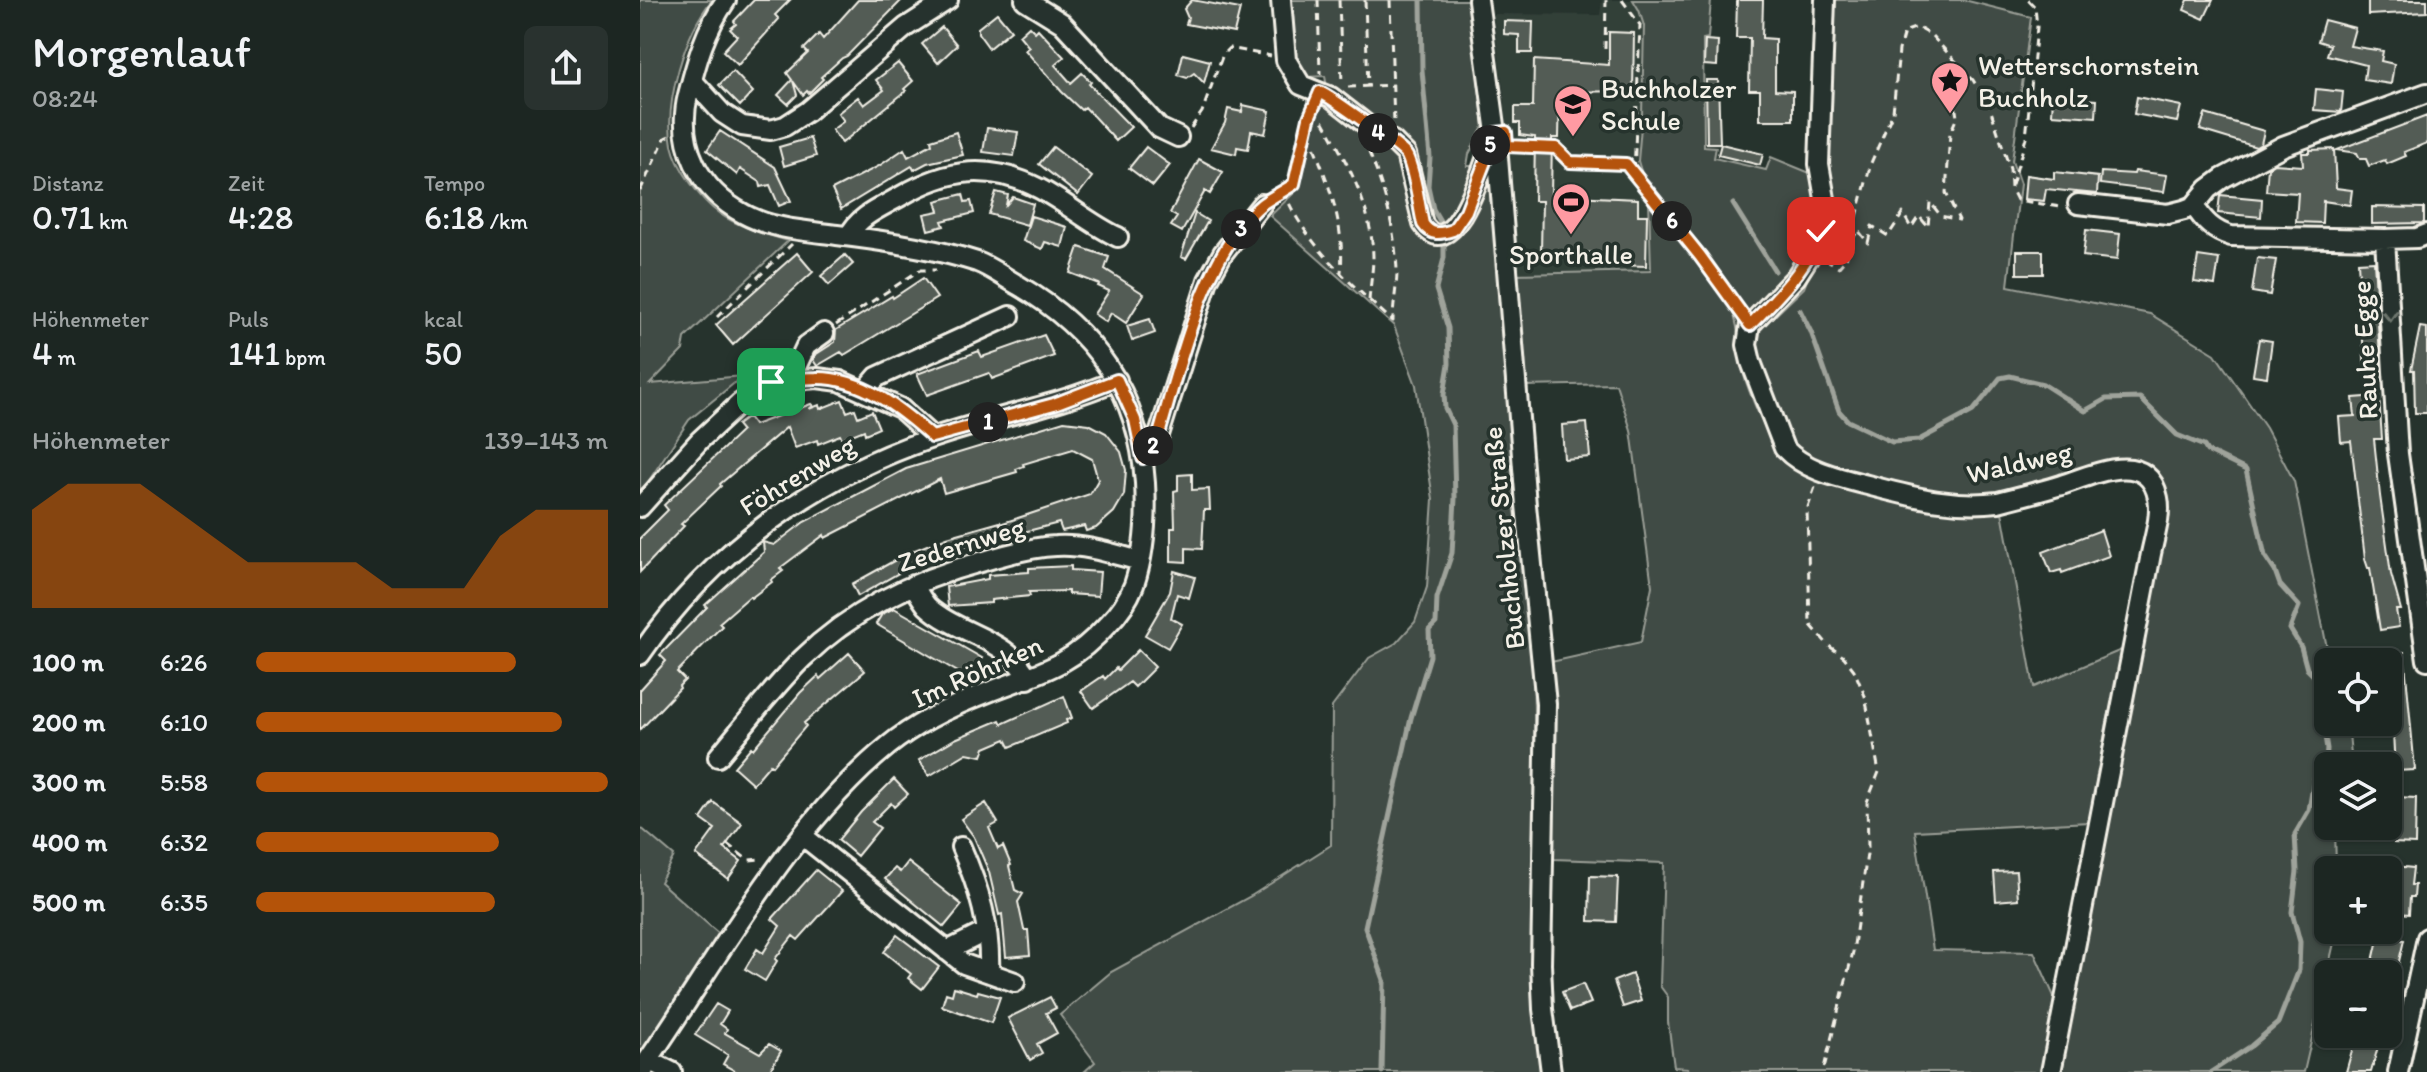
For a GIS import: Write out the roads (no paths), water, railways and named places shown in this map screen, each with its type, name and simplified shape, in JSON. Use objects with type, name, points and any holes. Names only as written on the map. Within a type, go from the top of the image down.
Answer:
[{"type":"street","points":[[726,0],[703,38],[692,80],[722,113],[742,126],[771,130],[785,126],[808,111],[906,27],[948,0]]},
{"type":"street","points":[[1025,0],[1062,23],[1159,128],[1178,137]]},
{"type":"street","points":[[1281,0],[1286,60],[1301,85],[1331,97],[1376,132],[1393,141],[1406,154],[1423,224],[1428,231],[1439,234],[1453,230],[1462,218],[1496,133]]},
{"type":"street","name":"Buchholzer Straße","points":[[1478,0],[1496,133],[1526,505],[1546,704],[1541,964],[1551,1072]]},
{"type":"street","name":"Waldweg","points":[[1825,0],[1819,164],[1825,199],[1821,231],[1812,252],[1790,284],[1750,325],[1747,345],[1784,448],[1793,457],[1820,472],[1936,502],[1978,504],[2024,496],[2118,467],[2142,473],[2158,494],[2150,559],[2051,1072]]},
{"type":"street","name":"Im Röhrken","points":[[646,1066],[803,836],[845,787],[890,744],[942,712],[1059,666],[1089,646],[1119,612],[1133,588],[1147,515],[1143,458],[1135,420],[1117,380],[1099,352],[1072,323],[1043,300],[981,263],[948,254],[799,229],[745,215],[714,191],[689,152],[683,129],[692,80]]},
{"type":"street","points":[[2078,204],[2168,214],[2194,206],[2208,189],[2223,178],[2283,146],[2427,93]]},
{"type":"street","points":[[849,236],[863,218],[920,184],[953,173],[982,171],[1011,177],[1042,190],[1099,229],[1118,237]]},
{"type":"street","points":[[1143,458],[1157,441],[1208,280],[1223,253],[1262,204]]},
{"type":"street","name":"Rauhe Egge","points":[[2194,206],[2208,225],[2231,236],[2385,239],[2398,454],[2427,660]]},
{"type":"street","points":[[2385,239],[2417,238],[2427,234]]},
{"type":"street","points":[[865,391],[877,377],[1010,316]]},
{"type":"street","points":[[790,380],[806,346],[824,333]]},
{"type":"street","points":[[640,507],[700,440],[739,404],[771,382],[817,378],[840,381],[900,408],[932,437]]},
{"type":"street","name":"Föhrenweg","points":[[640,655],[699,580],[738,544],[789,507],[853,469],[932,437],[1054,404],[1117,380]]},
{"type":"street","name":"Zedernweg","points":[[718,757],[802,659],[854,616],[890,595],[952,569],[1016,552],[1056,546],[1088,548],[1140,561]]},
{"type":"street","points":[[913,585],[926,605],[1022,664],[1028,679]]},
{"type":"street","points":[[803,836],[964,964],[1015,982]]},
{"type":"street","points":[[961,847],[985,910],[989,973]]},
{"type":"street","points":[[947,951],[987,931]]},
{"type":"street","points":[[2398,1072],[2427,938]]},
{"type":"street","points":[[646,1066],[672,1072]]},
{"type":"waterway","points":[[1421,0],[1422,70],[1430,157],[1428,186],[1433,209],[1443,226]]},
{"type":"waterway","points":[[1733,204],[1775,271]]},
{"type":"waterway","points":[[1382,1072],[1384,980],[1365,927],[1411,718],[1430,656],[1429,630],[1436,623],[1437,598],[1452,553],[1455,498],[1453,425],[1445,408],[1444,394],[1449,364],[1448,328],[1436,289],[1444,258],[1444,242]]},
{"type":"waterway","points":[[1800,310],[1839,411],[1848,421],[1892,442],[1919,440],[1973,411],[2000,378],[2010,376],[2043,384],[2085,411],[2106,399],[2140,398],[2177,435],[2204,446],[2207,451],[2246,470],[2265,556],[2280,585],[2299,606],[2290,629],[2301,647],[2307,669],[2316,678],[2327,749],[2326,762],[2315,774],[2309,810],[2295,834],[2297,871],[2292,912],[2300,942],[2299,970],[2278,1023],[2251,1046],[2211,1072]]},
{"type":"place","name":"Wetterschornstein Buchholz","points":[[1950,115]]},
{"type":"place","name":"Buchholzer Schule","points":[[1573,138]]},
{"type":"place","name":"Sporthalle","points":[[1571,236]]}]
